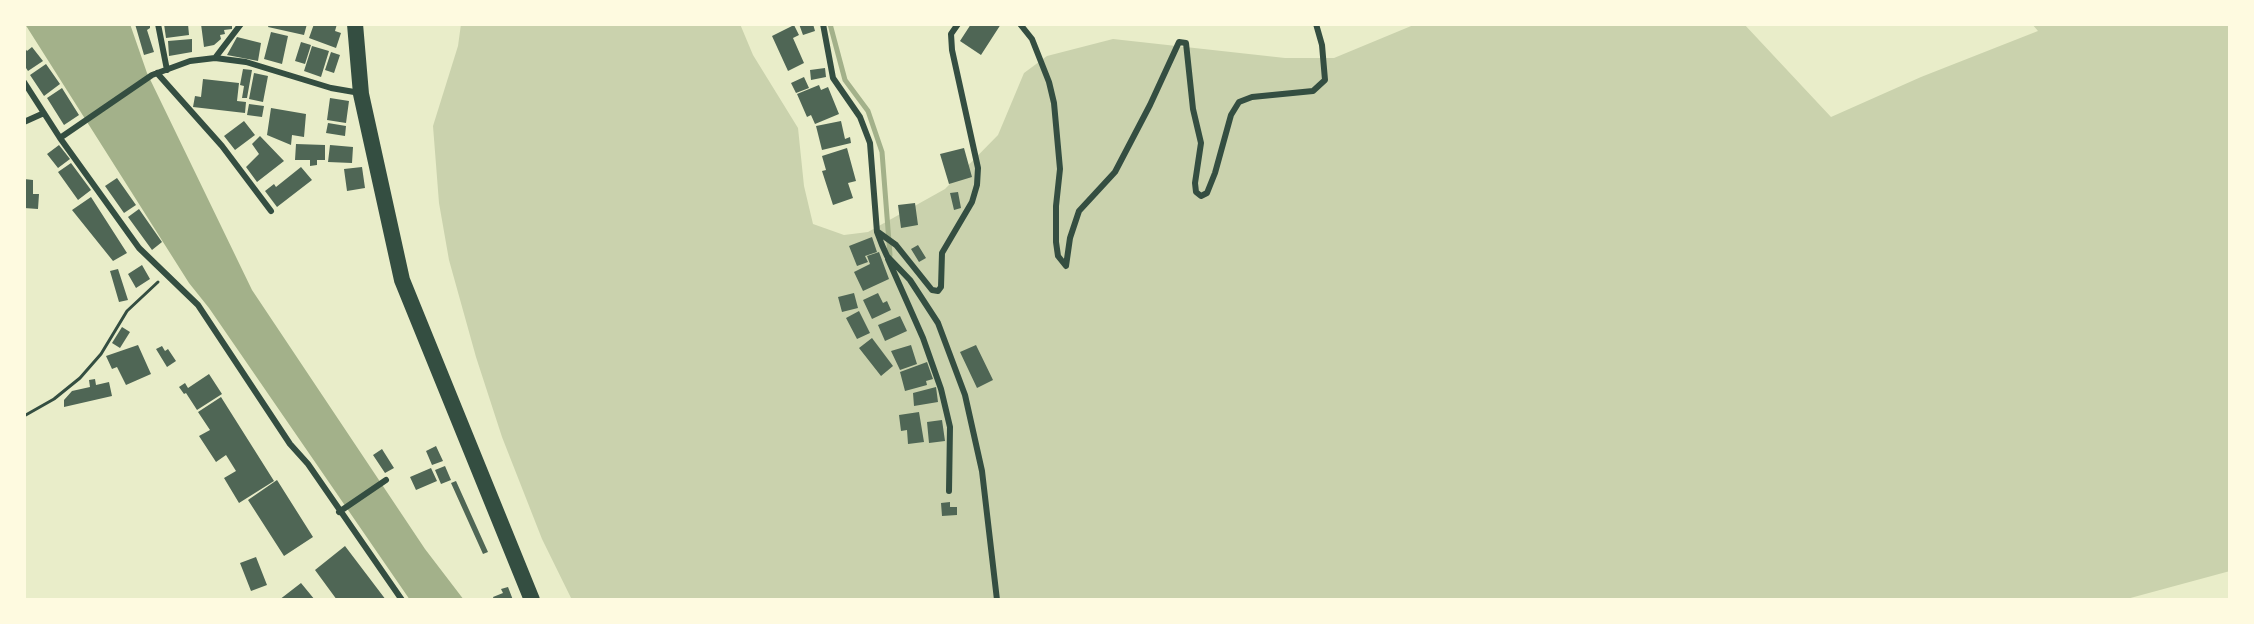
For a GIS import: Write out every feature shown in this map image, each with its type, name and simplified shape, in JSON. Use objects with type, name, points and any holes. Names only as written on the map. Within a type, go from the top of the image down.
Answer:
[{"type":"highway","points":[[355,24],[361,93],[402,280],[532,600]]},
{"type":"street","points":[[158,24],[166,70]]},
{"type":"street","points":[[215,58],[241,24]]},
{"type":"street","points":[[823,24],[833,78],[860,117],[870,143],[877,231],[923,338],[942,389],[950,427],[949,491]]},
{"type":"street","points":[[877,231],[896,245],[932,290],[938,291],[941,287],[942,254],[972,202],[977,185],[978,168],[952,50],[951,34],[958,24]]},
{"type":"street","points":[[1020,24],[1032,39],[1054,103],[1060,169],[1056,206],[1056,242],[1058,256],[1066,266],[1070,238],[1078,211],[1115,172],[1150,105],[1179,42],[1186,43],[1193,110],[1201,143],[1195,183],[1196,192],[1201,196],[1207,193],[1231,115],[1239,102],[1252,97],[1313,91],[1325,80],[1322,45],[1316,24]]},
{"type":"street","points":[[60,138],[155,74],[190,61],[215,58],[259,66],[331,88],[361,93]]},
{"type":"street","points":[[155,74],[222,146],[271,211]]},
{"type":"street","points":[[24,82],[60,138],[139,248],[198,305],[342,510],[402,600]]},
{"type":"street","points":[[24,122],[44,113]]},
{"type":"street","points":[[887,256],[910,280],[938,323],[965,395],[982,471],[997,600]]},
{"type":"street","points":[[342,510],[386,480]]},
{"type":"path","points":[[24,416],[54,399],[80,378],[101,354],[127,311],[166,274]]},
{"type":"shaded area","points":[[25,24],[130,24],[147,73],[252,290],[425,549],[464,600],[410,600],[209,308],[189,283]]},
{"type":"shaded area","points":[[461,24],[740,24],[753,55],[798,128],[804,186],[813,224],[844,235],[868,232],[945,189],[998,135],[1024,73],[1047,56],[1113,39],[1285,58],[1334,58],[1416,24],[1744,24],[1831,117],[1921,77],[2038,31],[2032,24],[2230,24],[2230,571],[2123,600],[572,600],[542,539],[502,437],[476,357],[449,260],[439,203],[433,126],[458,46]]},
{"type":"building","points":[[135,24],[150,24],[147,30],[154,52],[144,55]]},
{"type":"building","points":[[164,24],[188,24],[189,35],[166,38]]},
{"type":"building","points":[[201,24],[232,24],[232,29],[224,30],[225,34],[220,35],[221,39],[214,45],[204,47]]},
{"type":"building","points":[[269,24],[307,24],[304,35],[268,27]]},
{"type":"building","points":[[314,24],[337,24],[335,31],[341,33],[336,48],[309,38]]},
{"type":"building","points":[[799,24],[813,24],[815,31],[803,35]]},
{"type":"building","points":[[971,24],[1001,24],[981,55],[960,41]]},
{"type":"building","points":[[794,25],[799,35],[793,38],[804,63],[788,71],[772,36]]},
{"type":"building","points":[[271,32],[288,36],[282,64],[264,59]]},
{"type":"building","points":[[237,37],[261,43],[258,61],[227,55]]},
{"type":"building","points":[[192,39],[192,52],[169,56],[168,41]]},
{"type":"building","points":[[301,42],[311,45],[305,64],[295,61]]},
{"type":"building","points":[[312,46],[329,51],[321,77],[304,71]]},
{"type":"building","points":[[24,47],[27,51],[32,47],[43,61],[28,71],[24,65]]},
{"type":"building","points":[[331,52],[340,55],[334,73],[325,70]]},
{"type":"building","points":[[46,64],[60,84],[44,96],[30,75]]},
{"type":"building","points":[[825,68],[826,77],[811,80],[810,70]]},
{"type":"building","points":[[243,69],[252,70],[247,98],[242,98],[244,86],[240,85]]},
{"type":"building","points":[[254,73],[268,76],[263,102],[249,99]]},
{"type":"building","points":[[804,77],[809,88],[796,93],[791,83]]},
{"type":"building","points":[[203,79],[239,83],[237,101],[246,102],[245,113],[193,107],[195,96],[201,97]]},
{"type":"building","points":[[819,85],[821,90],[828,87],[839,114],[815,124],[811,115],[807,117],[797,94]]},
{"type":"building","points":[[62,88],[79,115],[64,125],[47,98]]},
{"type":"building","points":[[330,98],[349,101],[346,123],[327,120]]},
{"type":"building","points":[[249,104],[264,106],[262,117],[247,115]]},
{"type":"building","points":[[271,108],[306,114],[304,137],[292,135],[291,145],[267,135]]},
{"type":"building","points":[[244,121],[255,135],[235,150],[224,136]]},
{"type":"building","points":[[841,121],[845,139],[850,137],[851,143],[822,150],[816,126]]},
{"type":"building","points":[[328,123],[346,126],[345,136],[326,133]]},
{"type":"building","points":[[260,136],[284,161],[257,182],[246,167],[259,154],[252,144]]},
{"type":"building","points":[[296,144],[325,145],[325,160],[317,160],[317,165],[310,166],[310,160],[295,160]]},
{"type":"building","points":[[59,145],[70,159],[58,168],[47,154]]},
{"type":"building","points":[[330,145],[353,147],[352,163],[328,162]]},
{"type":"building","points":[[847,148],[856,181],[848,183],[853,198],[833,205],[822,171],[826,170],[822,156]]},
{"type":"building","points":[[964,148],[972,177],[949,184],[940,154]]},
{"type":"building","points":[[71,163],[91,190],[78,200],[58,172]]},
{"type":"building","points":[[301,167],[312,180],[277,207],[265,191],[274,184],[276,187]]},
{"type":"building","points":[[362,167],[365,188],[347,191],[344,169]]},
{"type":"building","points":[[117,178],[136,205],[124,213],[105,186]]},
{"type":"building","points":[[24,179],[33,180],[33,194],[39,194],[38,209],[24,208]]},
{"type":"building","points":[[958,192],[961,208],[954,210],[950,193]]},
{"type":"building","points":[[91,197],[127,253],[113,261],[72,210]]},
{"type":"building","points":[[915,203],[918,225],[901,228],[898,205]]},
{"type":"building","points":[[139,209],[162,242],[152,250],[128,217]]},
{"type":"building","points":[[872,237],[877,252],[865,256],[868,262],[857,266],[849,246]]},
{"type":"building","points":[[918,245],[926,258],[919,262],[911,249]]},
{"type":"building","points":[[879,252],[889,279],[863,291],[854,272],[870,264],[867,256]]},
{"type":"building","points":[[142,265],[150,279],[136,288],[128,274]]},
{"type":"building","points":[[118,269],[128,300],[119,302],[110,271]]},
{"type":"building","points":[[854,293],[858,308],[842,312],[838,297]]},
{"type":"building","points":[[878,293],[883,303],[887,301],[891,310],[872,319],[863,300]]},
{"type":"building","points":[[859,311],[870,333],[857,339],[846,318]]},
{"type":"building","points":[[900,316],[907,331],[885,341],[878,325]]},
{"type":"building","points":[[122,327],[130,332],[120,348],[112,343]]},
{"type":"building","points":[[872,338],[893,366],[881,376],[859,348]]},
{"type":"building","points":[[138,345],[151,374],[126,385],[117,367],[112,369],[106,356]]},
{"type":"building","points":[[911,345],[917,364],[900,370],[891,351]]},
{"type":"building","points":[[976,345],[993,380],[977,388],[960,352]]},
{"type":"building","points":[[162,346],[165,351],[168,349],[176,361],[167,367],[156,349]]},
{"type":"building","points":[[927,362],[933,379],[926,381],[927,385],[905,391],[900,372]]},
{"type":"building","points":[[209,374],[222,394],[197,410],[186,393],[184,394],[179,387],[185,383],[188,388]]},
{"type":"building","points":[[95,379],[96,385],[109,382],[112,396],[64,407],[64,400],[72,391],[90,387],[89,380]]},
{"type":"building","points":[[936,387],[938,402],[914,406],[913,393]]},
{"type":"building","points":[[221,397],[274,481],[239,503],[224,478],[236,471],[226,455],[216,462],[199,436],[210,430],[198,412]]},
{"type":"building","points":[[919,412],[924,442],[908,444],[907,430],[901,431],[899,415]]},
{"type":"building","points":[[942,420],[945,441],[929,443],[927,422]]},
{"type":"building","points":[[436,446],[443,461],[432,465],[426,451]]},
{"type":"building","points":[[382,449],[394,468],[385,473],[373,455]]},
{"type":"building","points":[[445,466],[451,480],[441,484],[435,470]]},
{"type":"building","points":[[431,468],[437,481],[416,490],[410,477]]},
{"type":"building","points":[[277,480],[313,537],[284,556],[248,500]]},
{"type":"building","points":[[456,481],[488,552],[483,554],[451,483]]},
{"type":"building","points":[[950,502],[950,507],[957,507],[957,515],[942,516],[941,503]]},
{"type":"building","points":[[345,546],[386,600],[337,600],[315,570]]},
{"type":"building","points":[[256,557],[267,585],[251,591],[240,563]]},
{"type":"building","points":[[301,583],[315,600],[279,600]]},
{"type":"building","points":[[508,587],[513,600],[494,600],[493,597],[503,593],[501,589]]},
{"type":"waterway","points":[[830,24],[845,80],[868,111],[882,152],[890,255]]}]
